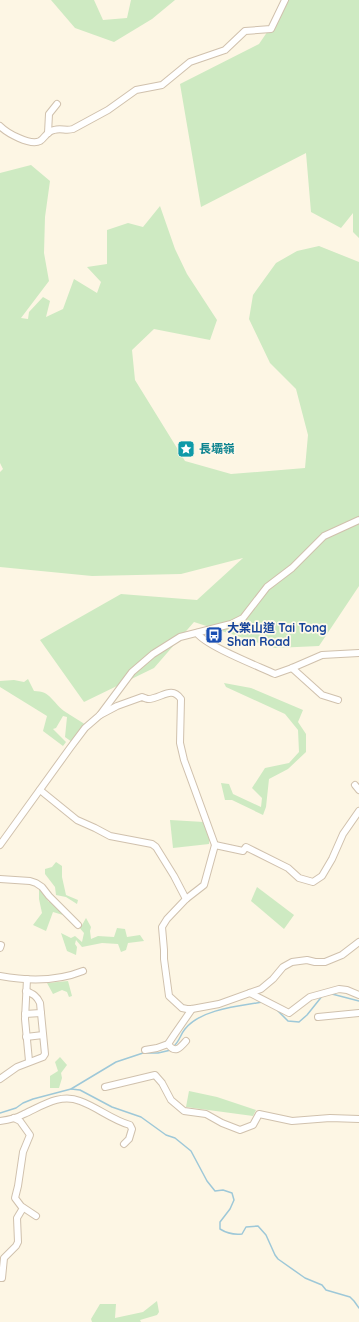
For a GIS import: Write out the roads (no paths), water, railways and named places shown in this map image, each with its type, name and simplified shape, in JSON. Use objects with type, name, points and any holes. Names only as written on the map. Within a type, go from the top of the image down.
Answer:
[{"type":"street","points":[[0,126],[29,143],[40,141],[53,130],[73,129],[108,110],[136,90],[162,85],[190,62],[225,50],[245,31],[271,29],[285,0]]},
{"type":"street","points":[[48,133],[49,114],[57,104]]},
{"type":"street","points":[[346,527],[359,516]]},
{"type":"street","points":[[0,845],[86,728],[100,715],[132,672],[153,654],[180,637],[232,624],[243,618],[267,587],[292,568],[324,536],[359,520]]},
{"type":"street","points":[[209,642],[211,638],[210,630]]},
{"type":"street","points":[[197,633],[199,636],[226,652],[275,674],[322,655],[359,653]]},
{"type":"street","points":[[292,668],[322,695],[338,700]]},
{"type":"street","points":[[100,715],[117,706],[142,697],[148,699],[171,692],[178,694],[181,699],[180,743],[184,760],[215,845],[204,885],[186,899],[167,919],[162,927],[164,959],[170,996],[182,1008],[192,1009],[219,1004],[261,989],[274,979],[283,967],[292,962],[307,960],[325,962],[342,955],[359,942]]},
{"type":"street","points":[[40,790],[77,820],[110,836],[152,844],[156,847],[174,876],[186,899]]},
{"type":"street","points":[[215,845],[243,851],[246,847],[288,868],[299,878],[313,882],[322,876],[332,859],[343,834],[359,811]]},
{"type":"street","points":[[0,879],[36,883],[42,887],[78,925]]},
{"type":"street","points":[[0,976],[27,979],[67,977],[84,971]]},
{"type":"street","points":[[27,979],[25,1014],[29,1061]]},
{"type":"street","points":[[250,993],[289,1013],[310,997],[339,989],[351,991],[359,995]]},
{"type":"street","points":[[0,1079],[17,1067],[45,1055],[41,1013],[38,999],[35,995],[26,991]]},
{"type":"street","points":[[172,1047],[174,1035],[192,1009]]},
{"type":"street","points":[[25,1014],[41,1013]]},
{"type":"street","points":[[318,1017],[359,1013]]},
{"type":"street","points":[[26,1037],[43,1035]]},
{"type":"street","points":[[145,1050],[172,1047],[180,1049],[186,1041]]},
{"type":"street","points":[[105,1087],[155,1074],[162,1083],[170,1100],[184,1111],[206,1114],[222,1124],[240,1130],[252,1125],[259,1114],[292,1121],[330,1118],[359,1119]]},
{"type":"street","points":[[0,1121],[23,1115],[54,1100],[66,1097],[79,1100],[120,1122],[130,1125],[132,1129],[130,1139],[124,1144]]},
{"type":"street","points":[[14,1118],[20,1121],[30,1135],[23,1152],[15,1196],[16,1200],[23,1208],[36,1216]]},
{"type":"street","points":[[0,1278],[2,1278],[4,1258],[18,1242],[17,1218],[23,1208]]},
{"type":"waterway","points":[[332,994],[359,1001]]},
{"type":"waterway","points":[[276,1009],[288,1021],[299,1022],[307,1015],[323,995]]},
{"type":"waterway","points":[[173,1047],[185,1029],[192,1022],[201,1017],[232,1007],[263,1002]]},
{"type":"waterway","points":[[0,1113],[16,1108],[33,1099],[71,1089],[116,1062],[143,1053],[158,1053],[171,1050]]},
{"type":"waterway","points":[[71,1089],[80,1090],[112,1107],[141,1117],[166,1135],[175,1138],[191,1151],[207,1181],[215,1191],[223,1190],[232,1193],[234,1200],[230,1209],[220,1222],[220,1229],[228,1233],[242,1234],[246,1227],[258,1226],[266,1235],[278,1259],[305,1278],[322,1285],[326,1290],[350,1297],[359,1308]]},
{"type":"place","name":"長壩嶺","points":[[186,449]]},
{"type":"place","name":"大棠山道 Tai Tong Shan Road","points":[[214,635]]}]
